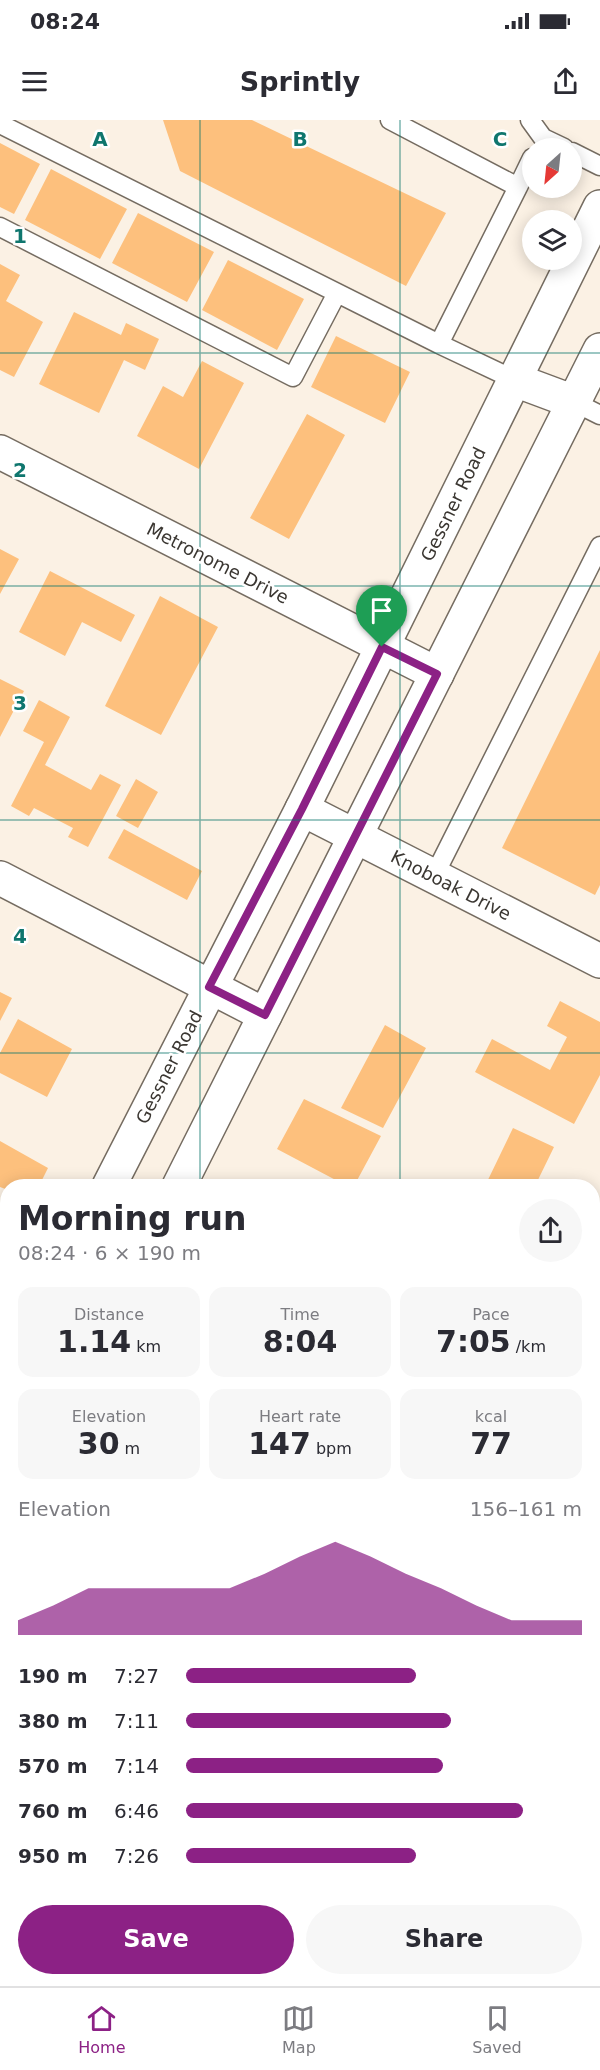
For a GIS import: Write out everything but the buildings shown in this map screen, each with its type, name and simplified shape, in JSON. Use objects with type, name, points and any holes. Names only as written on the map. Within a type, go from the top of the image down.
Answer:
[{"type":"main road","name":"Gessner Road","points":[[113,1179],[302,809],[600,207]]},
{"type":"main road","points":[[182,1179],[437,674],[587,408],[600,350]]},
{"type":"main road","points":[[515,380],[587,408]]},
{"type":"main road","name":"Metronome Drive","points":[[0,452],[437,674]]},
{"type":"main road","name":"Knoboak Drive","points":[[302,809],[599,959]]},
{"type":"main road","points":[[0,878],[265,1015]]},
{"type":"lane","points":[[390,120],[518,188]]},
{"type":"lane","points":[[530,120],[538,138]]},
{"type":"lane","points":[[3,123],[337,293],[515,380]]},
{"type":"lane","points":[[582,157],[600,166]]},
{"type":"lane","points":[[439,344],[522,179]]},
{"type":"lane","points":[[0,227],[293,377],[337,293]]},
{"type":"lane","points":[[434,876],[600,546]]},
{"type":"route","points":[[382,647],[437,674],[265,1015],[209,987],[302,809],[382,647]]}]
